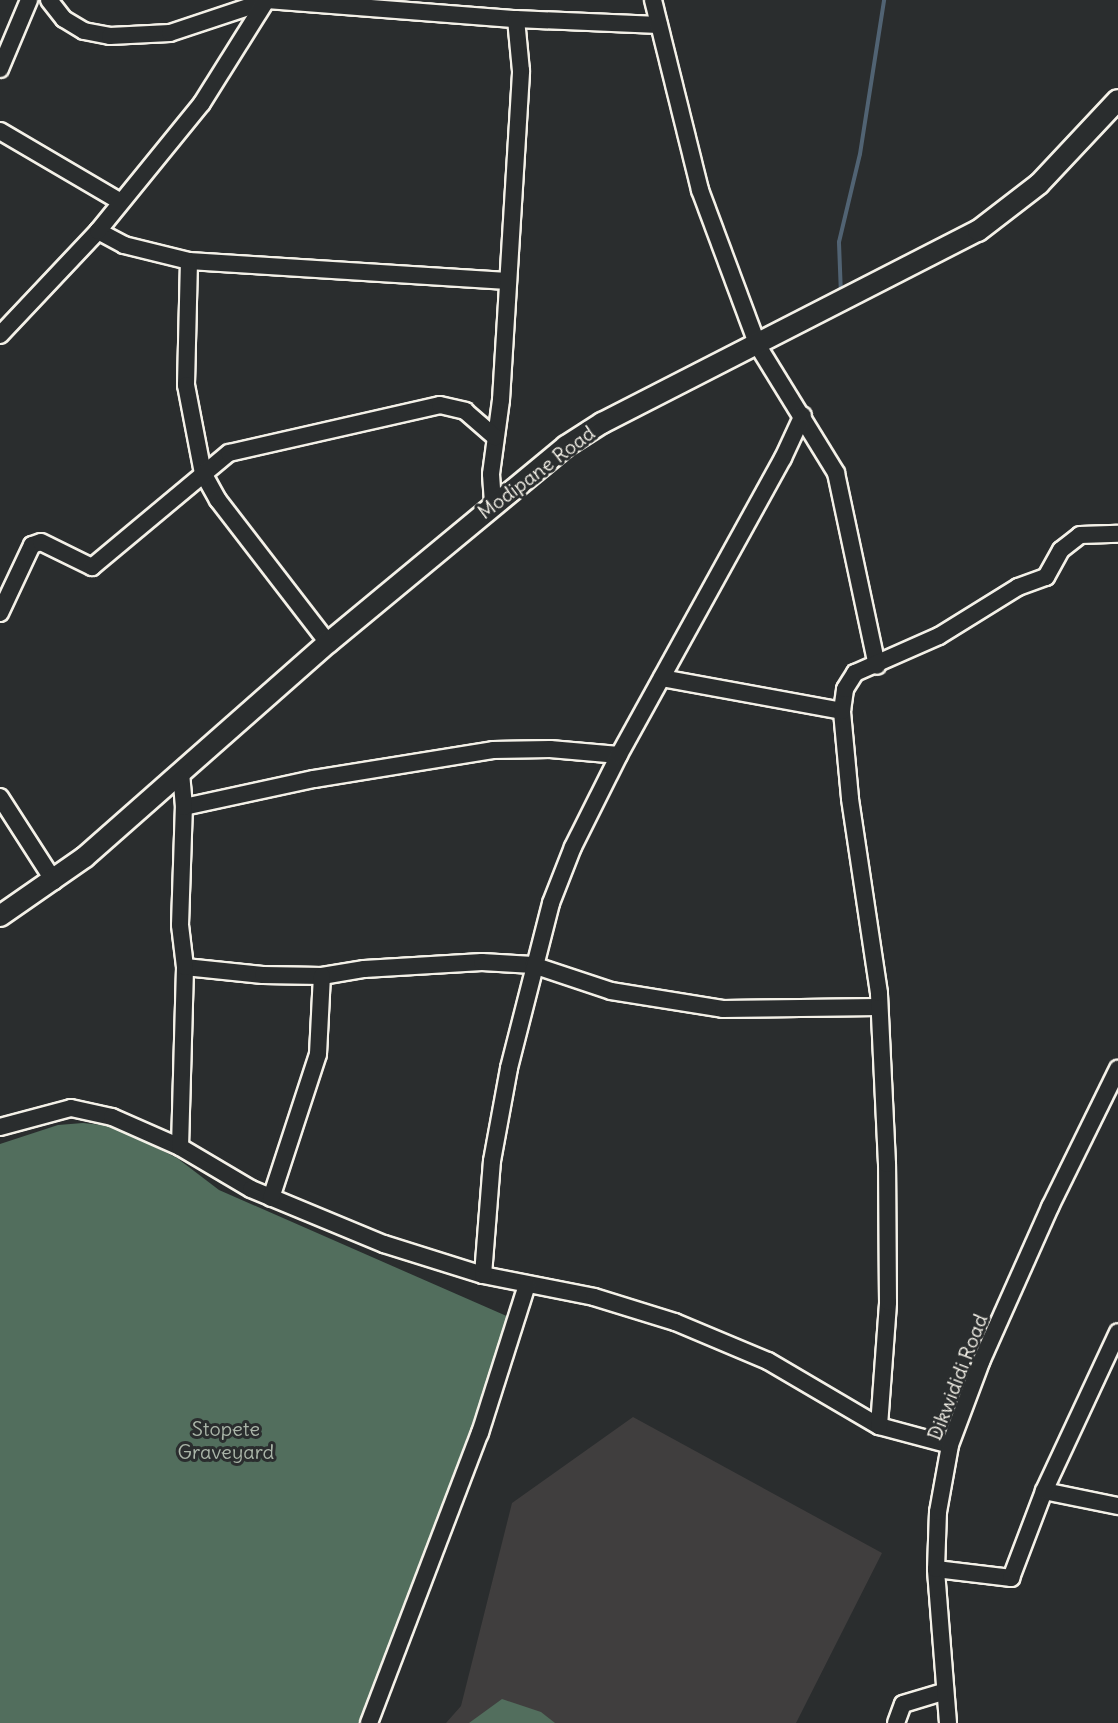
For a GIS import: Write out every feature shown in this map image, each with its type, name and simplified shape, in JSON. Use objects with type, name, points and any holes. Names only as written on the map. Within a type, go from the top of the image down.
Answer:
[{"type":"main road","name":"Modipane Road","points":[[0,916],[54,881],[493,503],[586,432],[758,346],[995,220],[1039,184],[1118,100]]},
{"type":"street","points":[[0,69],[29,0]]},
{"type":"street","points":[[49,0],[74,25],[110,36],[170,33],[260,1],[476,8],[516,19],[659,25]]},
{"type":"street","points":[[653,0],[700,190],[758,346],[803,415],[836,473],[843,493],[877,666]]},
{"type":"street","points":[[0,335],[98,231],[202,103],[260,1]]},
{"type":"street","points":[[493,503],[521,71],[516,19]]},
{"type":"street","points":[[0,131],[121,202]]},
{"type":"street","points":[[98,231],[124,245],[189,261],[507,281]]},
{"type":"street","points":[[189,261],[186,385],[203,473],[218,500],[328,643]]},
{"type":"street","points":[[0,613],[32,545],[41,542],[92,567],[229,453],[440,405],[465,411],[495,437]]},
{"type":"street","points":[[483,1275],[492,1161],[533,965],[551,903],[573,847],[619,755],[783,458],[803,415]]},
{"type":"street","points":[[879,1426],[888,1287],[887,1164],[878,1007],[842,711],[848,680],[855,673],[877,666],[939,636],[1018,587],[1046,577],[1061,550],[1080,535],[1118,534]]},
{"type":"street","points":[[0,566],[16,577]]},
{"type":"street","points":[[662,678],[842,711]]},
{"type":"street","points":[[184,807],[328,777],[493,750],[550,749],[619,755]]},
{"type":"street","points":[[180,1147],[185,967],[180,925],[184,807],[181,774]]},
{"type":"street","points":[[0,797],[54,881]]},
{"type":"street","points":[[185,967],[263,975],[322,976],[429,964],[482,962],[533,965],[611,991],[723,1009],[878,1007]]},
{"type":"street","points":[[271,1198],[318,1054],[322,976]]},
{"type":"street","name":"Dikwididi Road","points":[[948,1723],[943,1692],[936,1569],[938,1512],[950,1445],[981,1362],[1050,1207],[1118,1069]]},
{"type":"street","points":[[0,1127],[71,1108],[112,1117],[180,1147],[271,1198],[384,1244],[483,1275],[594,1297],[689,1327],[768,1361],[879,1426],[950,1445]]},
{"type":"street","points":[[369,1723],[480,1433],[527,1285]]},
{"type":"street","points":[[936,1569],[1011,1578],[1044,1491],[1118,1332]]},
{"type":"street","points":[[1044,1491],[1118,1506]]},
{"type":"street","points":[[896,1723],[903,1704],[943,1692]]},
{"type":"shaded area","points":[[633,1417],[882,1553],[796,1723],[446,1723],[461,1706],[512,1503]]},
{"type":"green space","name":"Stopete Graveyard","points":[[83,1123],[112,1126],[177,1158],[219,1190],[511,1318],[362,1723],[0,1723],[0,1144],[58,1125]]},
{"type":"green space","points":[[502,1699],[541,1712],[555,1723],[469,1723]]},
{"type":"waterway","points":[[841,295],[839,242],[860,154],[884,0]]}]
